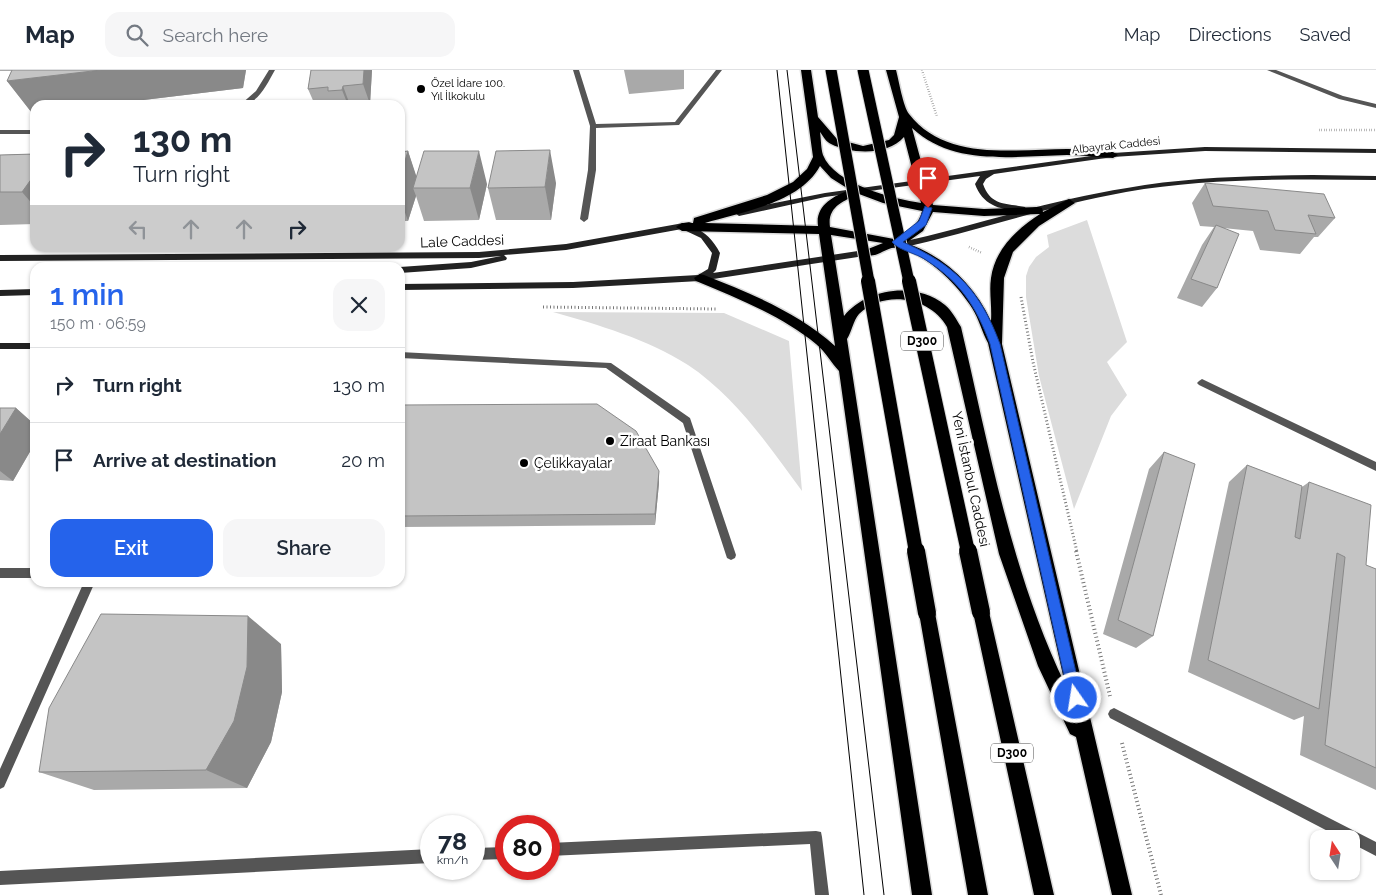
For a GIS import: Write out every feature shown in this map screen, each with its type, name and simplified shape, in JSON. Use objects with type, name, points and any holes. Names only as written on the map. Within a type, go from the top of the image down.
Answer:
[{"type":"highway","points":[[806,70],[818,157],[825,168],[835,177],[859,190],[886,199],[928,208],[972,212],[1038,211]]},
{"type":"highway","name":"D300","points":[[831,70],[978,895]]},
{"type":"highway","name":"Yeni İstanbul Caddesi","points":[[863,70],[1044,895]]},
{"type":"highway","points":[[872,252],[900,244],[923,223],[928,208],[891,70]]},
{"type":"highway","points":[[812,116],[825,134],[833,141],[863,149],[893,142],[900,136],[903,127],[903,114]]},
{"type":"highway","points":[[903,114],[912,125],[938,142],[968,152],[1001,155],[1068,152],[1113,155]]},
{"type":"highway","points":[[682,226],[757,202],[790,188],[805,179],[814,169],[818,157]]},
{"type":"highway","points":[[859,190],[831,203],[825,211],[824,229],[922,895]]},
{"type":"highway","points":[[995,344],[998,275],[1002,261],[1016,240],[1026,230],[1052,211],[1069,203]]},
{"type":"highway","points":[[682,226],[824,229],[853,233],[900,244],[939,264],[967,288],[986,320],[995,344],[1122,895]]},
{"type":"highway","points":[[700,278],[740,294],[804,329],[832,351],[844,372]]},
{"type":"highway","points":[[841,346],[848,318],[866,302],[882,297],[919,298],[934,304],[946,314],[954,327],[1010,563],[1047,666],[1088,754]]},
{"type":"main road","name":"Albayrak Caddesi","points":[[859,190],[1113,155],[1205,149],[1376,151]]},
{"type":"main road","points":[[994,172],[983,177],[979,184],[986,199],[998,206],[1038,211]]},
{"type":"main road","points":[[900,244],[957,234],[1038,211],[1126,190],[1191,181],[1273,177],[1376,178]]},
{"type":"main road","name":"Lale Caddesi","points":[[0,258],[392,257],[523,252],[566,247],[682,226],[791,201],[859,190]]},
{"type":"main road","points":[[682,226],[696,230],[710,240],[716,253],[712,270],[700,278]]},
{"type":"main road","points":[[405,270],[471,264],[523,252]]},
{"type":"main road","points":[[405,287],[583,284],[700,278],[872,252]]},
{"type":"main road","points":[[0,293],[30,292]]},
{"type":"main road","points":[[0,346],[30,346]]},
{"type":"street","points":[[249,100],[259,92],[272,70]]},
{"type":"street","points":[[576,70],[593,126],[592,170],[584,219]]},
{"type":"street","points":[[593,126],[677,124],[719,70]]},
{"type":"street","points":[[1270,70],[1341,98],[1376,106]]},
{"type":"street","points":[[0,132],[30,132]]},
{"type":"street","points":[[405,354],[608,365],[687,421],[732,555]]},
{"type":"street","points":[[1202,383],[1376,468]]},
{"type":"street","points":[[0,573],[30,573]]},
{"type":"street","points":[[0,783],[88,587]]},
{"type":"street","points":[[1114,714],[1376,849]]},
{"type":"street","points":[[560,849],[816,837],[822,895]]},
{"type":"street","points":[[0,878],[420,857]]},
{"type":"path","points":[[541,306],[722,310]]},
{"type":"shaded area","points":[[1087,220],[1127,342],[1107,362],[1127,395],[1111,416],[1074,509],[1039,376],[1026,297],[1026,276],[1029,267],[1036,257],[1049,247],[1047,235]]},
{"type":"shaded area","points":[[553,312],[724,313],[789,341],[802,491],[750,423],[721,391],[705,377],[672,356],[639,340]]},
{"type":"building","points":[[12,70],[101,70],[7,81]]},
{"type":"building","points":[[311,70],[364,70],[363,84],[343,86],[342,90],[328,91],[328,87],[308,89]]},
{"type":"building","points":[[550,150],[545,187],[488,188],[496,151]]},
{"type":"building","points":[[424,151],[479,151],[470,188],[413,188]]},
{"type":"building","points":[[30,154],[30,181],[22,192],[0,192],[0,155]]},
{"type":"building","points":[[1205,183],[1324,194],[1335,218],[1308,215],[1316,234],[1275,230],[1268,211],[1213,206]]},
{"type":"building","points":[[1216,225],[1239,234],[1217,288],[1191,279]]},
{"type":"building","name":"Çelikkayalar","points":[[597,404],[636,431],[659,471],[655,514],[405,516],[405,405]]},
{"type":"building","points":[[0,408],[16,408],[0,434]]},
{"type":"building","points":[[1164,452],[1195,464],[1153,636],[1118,620]]},
{"type":"building","points":[[1247,465],[1302,486],[1295,537],[1300,539],[1309,482],[1371,505],[1366,565],[1376,569],[1376,768],[1325,745],[1345,557],[1337,553],[1319,709],[1208,660]]},
{"type":"building","points":[[101,614],[248,616],[247,667],[234,721],[206,770],[39,772],[49,708]]},
{"type":"tram line","points":[[777,70],[864,895]]},
{"type":"tram line","points":[[787,70],[884,895]]},
{"type":"place","name":"Özel İdare 100. Yıl İlkokulu","points":[[421,89]]},
{"type":"place","name":"Ziraat Bankası","points":[[610,441]]},
{"type":"place","name":"Çelikkayalar","points":[[524,463]]},
{"type":"route","points":[[928,208],[923,223],[916,230],[896,242],[928,257],[953,275],[967,288],[986,320],[995,344],[1076,698]]}]
